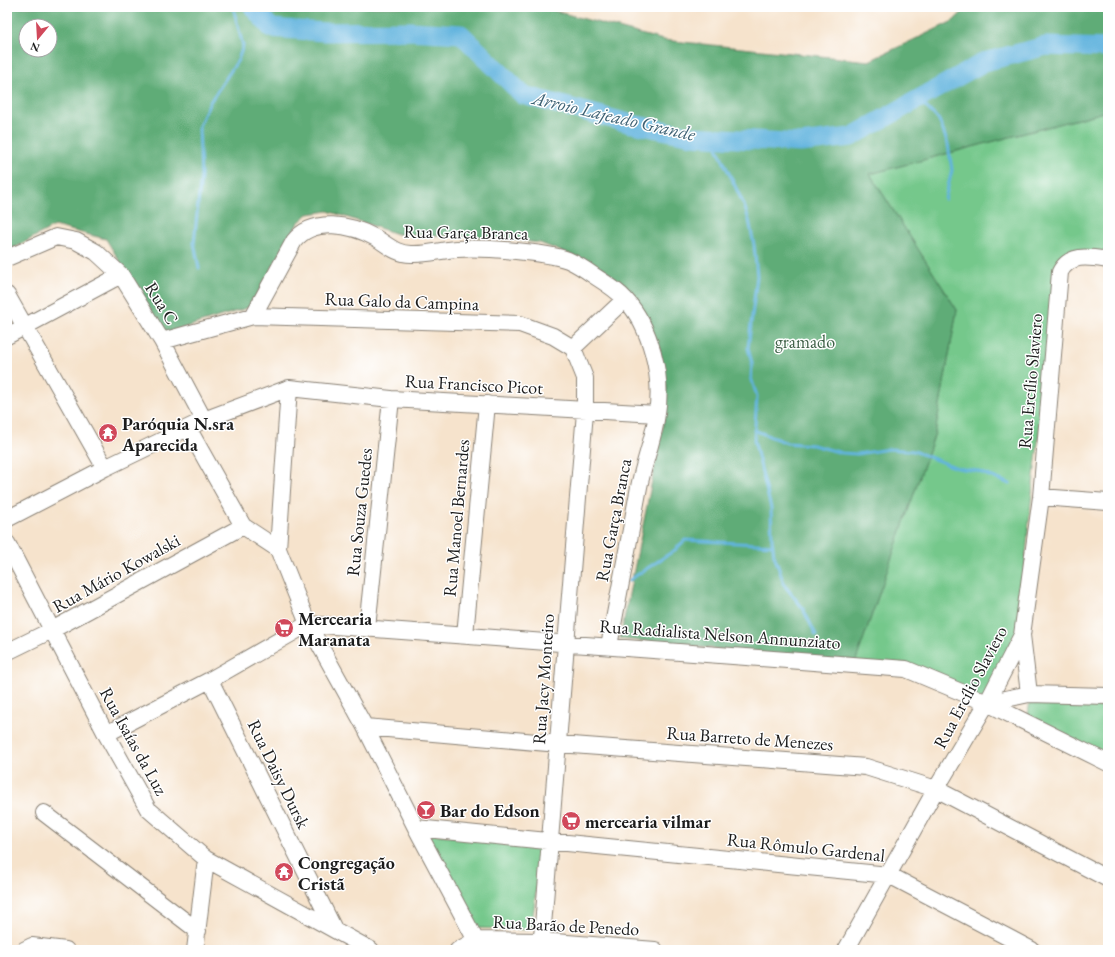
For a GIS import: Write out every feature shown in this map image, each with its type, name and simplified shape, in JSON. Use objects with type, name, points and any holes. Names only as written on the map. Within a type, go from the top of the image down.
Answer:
[{"type":"street","name":"Rua Garça Branca","points":[[253,316],[294,241],[300,233],[310,227],[326,225],[361,232],[374,237],[392,250],[402,254],[413,255],[459,249],[552,256],[569,261],[614,289],[625,299],[635,312],[652,349],[660,383],[657,414],[643,465],[609,646]]},
{"type":"street","name":"Rua C","points":[[7,258],[56,237],[76,241],[96,252],[121,275],[162,341],[204,420]]},
{"type":"street","name":"Rua Ercílio Slaviero","points":[[846,950],[936,789],[987,703],[1022,635],[1041,497],[1060,272],[1067,263],[1082,256],[1108,260]]},
{"type":"street","points":[[7,336],[121,275]]},
{"type":"street","points":[[7,295],[105,468]]},
{"type":"street","points":[[585,412],[585,378],[573,348],[625,299]]},
{"type":"street","name":"Rua Galo da Campina","points":[[162,341],[253,316],[520,324],[552,336],[573,348]]},
{"type":"street","points":[[7,519],[105,468],[204,420],[289,388],[278,549],[308,624],[365,727],[416,828],[478,945],[458,950]]},
{"type":"street","name":"Rua Francisco Picot","points":[[289,388],[391,399],[487,404],[585,412],[657,414]]},
{"type":"street","name":"Rua Souza Guedes","points":[[367,628],[391,399]]},
{"type":"street","name":"Rua Manoel Bernardes","points":[[465,636],[487,404]]},
{"type":"street","name":"Rua Jacy Monteiro","points":[[541,945],[551,841],[565,642],[585,412]]},
{"type":"street","points":[[188,428],[244,526],[278,549]]},
{"type":"street","points":[[1041,497],[1108,502]]},
{"type":"street","name":"Rua Mário Kowalski","points":[[7,652],[52,630],[244,526]]},
{"type":"street","name":"Rua Isaías da Luz","points":[[7,543],[106,734],[148,809],[206,859],[371,950]]},
{"type":"street","points":[[106,734],[210,680],[308,624]]},
{"type":"street","name":"Rua Radialista Nelson Annunziato","points":[[308,624],[565,642],[906,669],[987,703],[1108,763]]},
{"type":"street","points":[[1022,635],[1029,694]]},
{"type":"street","name":"Rua Daisy Dursk","points":[[210,680],[334,929]]},
{"type":"street","points":[[987,703],[1029,694],[1108,696]]},
{"type":"street","name":"Rua Barreto de Menezes","points":[[365,727],[559,744],[866,767],[936,789],[1108,879]]},
{"type":"street","points":[[44,813],[198,931]]},
{"type":"street","name":"Rua Rômulo Gardenal","points":[[416,828],[889,875],[1032,950]]},
{"type":"street","points":[[195,950],[206,859]]},
{"type":"street","name":"Rua Barão de Penedo","points":[[478,945],[541,945],[655,950]]},
{"type":"street","points":[[24,950],[32,946],[66,950]]},
{"type":"green space","name":"gramado","points":[[7,7],[540,7],[663,40],[869,61],[953,21],[968,7],[1108,7],[1108,111],[870,174],[957,310],[935,433],[855,663],[620,639],[665,416],[666,388],[660,350],[636,298],[573,256],[540,243],[489,237],[397,234],[328,211],[308,214],[298,223],[250,307],[164,334],[106,239],[54,226],[7,252]]},
{"type":"green space","points":[[1108,111],[1108,258],[1080,256],[1058,274],[1031,502],[1019,626],[984,700],[907,668],[855,663],[935,433],[957,310],[870,174]]},
{"type":"green space","points":[[1030,700],[1108,708],[1108,757],[1028,715]]},
{"type":"green space","points":[[427,833],[541,848],[532,925],[529,930],[477,928]]},
{"type":"waterway","points":[[199,268],[194,243],[201,176],[199,126],[210,102],[238,60],[243,46],[233,7]]},
{"type":"waterway","name":"Arroio Lajeado Grande","points":[[253,7],[271,28],[324,32],[409,31],[461,34],[523,95],[632,124],[692,136],[800,143],[851,137],[984,62],[1046,46],[1108,48]]},
{"type":"waterway","points":[[918,99],[939,120],[948,144],[952,170],[945,199]]},
{"type":"waterway","points":[[712,137],[744,205],[749,220],[754,245],[757,276],[748,348],[752,363],[751,378],[757,396],[754,440],[771,508],[774,555],[785,586],[802,607],[816,635]]},
{"type":"waterway","points":[[754,430],[787,443],[813,445],[842,453],[857,454],[889,449],[914,451],[957,468],[977,471],[1010,484]]},
{"type":"waterway","points":[[628,581],[675,550],[685,540],[773,545]]},
{"type":"place","name":"Paróquia N.sra Aparecida","points":[[108,433]]},
{"type":"place","name":"Mercearia Maranata","points":[[284,628]]},
{"type":"place","name":"Bar do Edson","points":[[426,810]]},
{"type":"place","name":"mercearia vilmar","points":[[571,821]]},
{"type":"place","name":"Congregação Cristã","points":[[284,872]]}]
